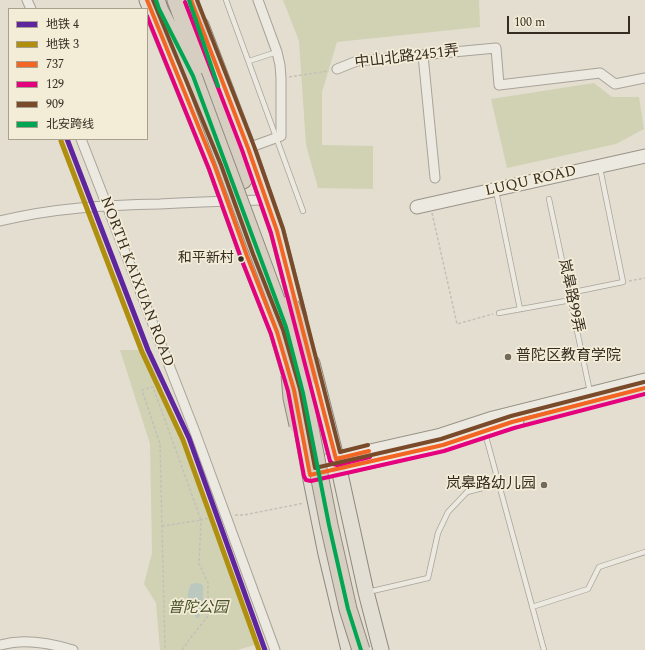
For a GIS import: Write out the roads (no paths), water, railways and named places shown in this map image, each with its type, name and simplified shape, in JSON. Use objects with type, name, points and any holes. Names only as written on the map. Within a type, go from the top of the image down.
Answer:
[{"type":"highway","points":[[156,0],[193,76]]},
{"type":"highway","points":[[165,0],[286,327],[304,393],[329,525],[348,609],[361,650]]},
{"type":"highway","points":[[189,0],[243,180],[300,331],[313,385],[338,518],[357,603],[372,650]]},
{"type":"highway","points":[[286,327],[292,398],[334,600],[349,650]]},
{"type":"main road","points":[[147,0],[215,167],[286,359],[294,390],[326,554],[349,650]]},
{"type":"main road","points":[[189,0],[248,148],[277,232],[338,464],[380,650]]},
{"type":"main road","name":"LUQU ROAD","points":[[417,207],[645,156]]},
{"type":"main road","points":[[338,464],[441,435],[493,418],[645,380]]},
{"type":"main road","points":[[309,470],[443,444],[512,422],[645,388]]},
{"type":"street","points":[[248,148],[281,136],[280,65],[277,52],[258,0]]},
{"type":"street","name":"中山北路2451弄","points":[[337,69],[357,60],[496,48],[500,85],[600,73],[615,84],[645,78]]},
{"type":"street","points":[[423,55],[435,178]]},
{"type":"street","name":"NORTH KAIXUAN ROAD","points":[[81,140],[195,432],[275,650]]},
{"type":"street","points":[[0,221],[35,213],[106,205],[266,200]]},
{"type":"street","points":[[0,644],[36,642],[73,650]]},
{"type":"lane","points":[[226,0],[303,211]]},
{"type":"lane","points":[[248,61],[277,52]]},
{"type":"lane","points":[[499,313],[571,300],[579,291],[623,282],[600,166]]},
{"type":"lane","points":[[495,190],[520,309]]},
{"type":"lane","name":"岚皋路99弄","points":[[550,199],[590,394]]},
{"type":"lane","points":[[484,432],[544,650]]},
{"type":"lane","points":[[366,592],[428,578],[438,533],[448,512],[467,492],[498,484]]},
{"type":"lane","points":[[532,607],[588,589],[599,567],[645,552]]},
{"type":"metro line","name":"4","points":[[67,140],[148,350],[189,438],[265,650]]},
{"type":"metro line","name":"3","points":[[61,141],[142,352],[183,440],[259,650]]},
{"type":"place","name":"和平新村","points":[[241,259]]},
{"type":"place","name":"普陀区教育学院","points":[[508,357]]},
{"type":"place","name":"岚皋路幼儿园","points":[[544,485]]},
{"type":"park label","name":"普陀公园","points":[[198,609]]}]
